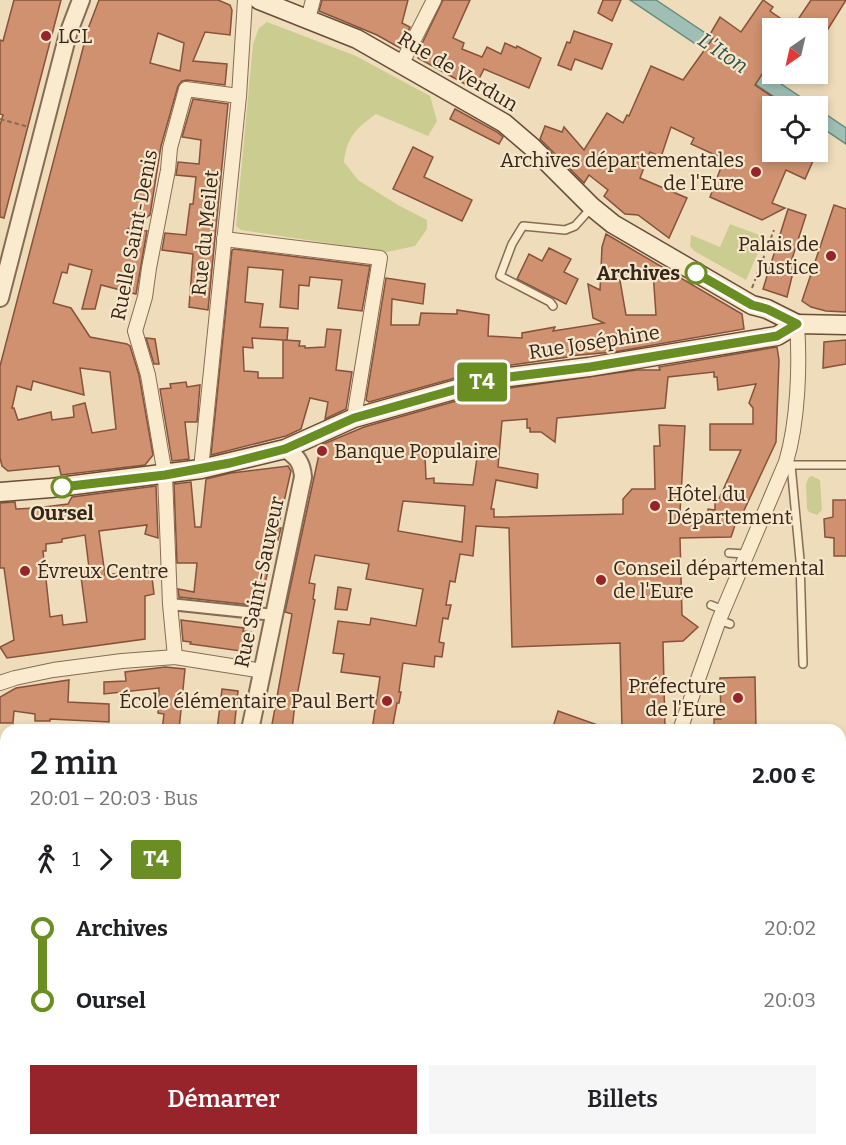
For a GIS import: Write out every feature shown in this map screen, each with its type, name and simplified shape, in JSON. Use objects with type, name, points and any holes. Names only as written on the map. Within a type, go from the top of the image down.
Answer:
[{"type":"main road","name":"Rue de Verdun","points":[[259,0],[357,39],[504,123],[522,137],[592,207],[613,224],[749,303],[797,324]]},
{"type":"main road","points":[[749,303],[759,318],[759,327],[752,339]]},
{"type":"main road","name":"Rue Joséphine","points":[[0,492],[165,475],[201,469],[285,449],[354,418],[493,379],[590,367],[777,336],[797,324],[846,325]]},
{"type":"street","points":[[0,298],[68,34],[81,0]]},
{"type":"street","name":"Rue du Meilet","points":[[201,469],[238,96],[245,0]]},
{"type":"street","points":[[308,19],[313,0]]},
{"type":"street","points":[[402,63],[434,0]]},
{"type":"street","name":"Ruelle Saint-Denis","points":[[165,475],[148,375],[135,332],[145,297],[148,268],[168,170],[170,148],[186,89],[238,96]]},
{"type":"street","points":[[224,239],[380,258],[354,418]]},
{"type":"street","points":[[682,724],[721,615],[746,554],[789,464],[800,353],[797,324]]},
{"type":"street","name":"Rue Saint-Sauveur","points":[[251,724],[303,477],[302,465],[294,454],[285,449]]},
{"type":"street","points":[[165,475],[170,604],[175,657]]},
{"type":"street","points":[[170,604],[274,615]]},
{"type":"street","points":[[0,683],[53,670],[175,657],[263,671]]},
{"type":"lane","points":[[552,306],[550,302],[500,276],[512,244],[523,226],[565,230],[575,226],[592,207]]},
{"type":"lane","points":[[803,664],[800,560],[789,464],[846,465]]},
{"type":"lane","points":[[729,553],[746,554]]},
{"type":"path","points":[[0,119],[27,126]]},
{"type":"path","points":[[749,303],[774,230]]},
{"type":"green space","points":[[267,22],[356,56],[430,96],[437,121],[428,136],[376,114],[363,124],[350,139],[344,162],[358,180],[427,220],[427,229],[415,246],[387,252],[241,230],[236,226],[253,44],[259,28]]},
{"type":"green space","points":[[730,224],[765,237],[746,280],[694,251],[690,246],[691,235],[720,247]]},
{"type":"green space","points":[[812,476],[820,480],[822,510],[817,515],[807,509],[806,484]]},
{"type":"water","name":"L'Iton","points":[[630,0],[656,0],[762,71],[762,84],[781,84],[799,96],[773,96]]},
{"type":"water","points":[[828,116],[846,128],[846,144],[828,132]]},
{"type":"building","points":[[14,0],[61,0],[4,218],[0,217],[0,125],[3,115],[0,114],[0,40],[3,41]]},
{"type":"building","points":[[99,0],[218,0],[230,5],[232,10],[230,35],[205,32],[193,61],[227,64],[225,85],[187,80],[182,81],[178,86],[161,146],[150,215],[128,229],[147,231],[136,294],[101,285],[95,309],[82,309],[92,270],[69,264],[67,273],[62,272],[53,303],[71,308],[90,337],[130,346],[139,375],[153,455],[145,465],[61,475],[59,466],[8,471],[2,466],[0,458],[0,366],[88,29]],"holes":[[[158,33],[184,43],[180,71],[150,63]],[[80,368],[110,372],[116,429],[92,433],[85,403],[73,406],[74,417],[52,420],[51,412],[18,420],[12,408],[17,386],[31,390],[33,381],[84,395]]]},
{"type":"building","points":[[322,0],[408,0],[402,23],[410,27],[400,48],[377,35],[319,11]]},
{"type":"building","points":[[443,0],[470,0],[453,38],[464,43],[462,49],[482,57],[487,47],[501,54],[505,43],[516,48],[517,46],[541,58],[529,88],[484,69],[474,89],[418,58],[417,54]]},
{"type":"building","points":[[603,0],[621,0],[612,21],[598,13]]},
{"type":"building","points":[[763,0],[773,7],[770,11],[780,18],[762,18],[762,74],[755,85],[771,96],[762,96],[762,162],[813,162],[805,179],[786,170],[772,203],[785,208],[762,220],[710,197],[724,159],[691,144],[694,138],[671,127],[661,157],[650,152],[640,178],[687,198],[669,238],[638,215],[625,214],[604,196],[608,190],[589,175],[584,183],[540,139],[545,126],[562,132],[564,127],[584,150],[607,113],[623,123],[627,115],[629,116],[651,66],[683,80],[713,38],[709,36],[720,17],[741,32]]},
{"type":"building","points":[[811,0],[846,0],[828,29],[828,18],[799,18]]},
{"type":"building","points":[[574,31],[612,44],[602,69],[575,59],[571,70],[558,65]]},
{"type":"building","points":[[193,99],[228,104],[208,310],[189,307],[193,254],[162,250],[165,233],[186,235],[190,204],[193,204],[196,177],[176,175],[178,162],[199,164],[201,140],[182,137]]},
{"type":"building","points":[[455,109],[497,132],[503,137],[499,144],[450,119]]},
{"type":"building","points":[[413,147],[433,157],[424,177],[472,200],[462,221],[393,189]]},
{"type":"building","points":[[834,205],[846,209],[846,312],[826,311],[811,307],[802,301]]},
{"type":"building","points":[[788,209],[806,215],[792,259],[796,260],[787,297],[763,289]]},
{"type":"building","points":[[606,234],[742,314],[744,329],[614,352],[568,356],[491,368],[369,402],[366,400],[386,278],[425,284],[423,304],[392,299],[391,325],[419,325],[421,313],[457,314],[457,310],[489,315],[488,336],[522,338],[522,333],[555,327],[553,331],[604,323],[593,318],[588,284],[600,290],[602,247]],"holes":[[[653,272],[656,315],[626,315],[619,275]]]},
{"type":"building","points":[[549,248],[571,259],[564,272],[578,279],[566,304],[517,279],[529,254],[542,261]]},
{"type":"building","points":[[232,250],[370,266],[362,311],[338,308],[342,280],[310,277],[309,286],[299,285],[298,309],[280,307],[283,270],[248,267],[245,302],[263,304],[260,327],[288,328],[287,340],[284,340],[300,341],[299,346],[305,346],[305,348],[325,347],[327,329],[341,330],[336,370],[352,372],[346,409],[325,419],[328,402],[310,398],[301,429],[286,436],[211,455]],"holes":[[[252,338],[283,340],[283,378],[258,378],[258,372],[244,371],[243,347],[253,348]]]},
{"type":"building","points":[[146,338],[155,339],[159,364],[154,364]]},
{"type":"building","points":[[846,340],[846,364],[823,368],[824,342]]},
{"type":"building","points":[[777,347],[779,360],[776,442],[740,519],[737,519],[731,537],[680,538],[682,615],[698,627],[683,641],[663,642],[665,724],[622,724],[620,643],[512,647],[509,528],[476,526],[473,556],[460,554],[455,582],[450,581],[446,605],[451,605],[448,619],[443,618],[439,642],[444,643],[442,657],[435,656],[434,667],[403,663],[399,692],[401,692],[393,724],[373,724],[380,677],[341,672],[344,654],[333,653],[338,621],[370,625],[371,618],[416,626],[423,589],[366,579],[369,564],[315,555],[309,583],[315,584],[313,599],[315,600],[293,724],[272,724],[292,614],[285,612],[321,445],[364,427],[495,390],[637,370],[660,370],[659,367]],"holes":[[[714,372],[714,377],[717,377],[718,390],[756,384],[749,403],[753,408],[753,424],[710,424],[710,450],[741,450],[718,501],[715,501],[715,510],[708,509],[708,519],[689,520],[680,512],[685,426],[659,425],[660,446],[654,446],[655,489],[632,489],[623,499],[623,514],[494,517],[494,509],[491,509],[496,480],[537,488],[538,474],[498,467],[502,421],[527,419],[527,428],[530,428],[530,432],[541,432],[555,442],[557,418],[665,408],[668,377]],[[478,451],[473,485],[434,483],[434,478],[426,479],[425,456]],[[403,501],[465,506],[462,542],[398,531]]]},
{"type":"building","points":[[186,382],[187,387],[200,385],[197,422],[185,422],[189,459],[172,461],[160,389],[171,388],[170,384]]},
{"type":"building","points":[[288,466],[291,471],[278,528],[281,528],[278,540],[275,540],[260,606],[179,597],[178,589],[194,592],[197,563],[177,563],[174,484],[191,482],[195,527],[201,527],[206,479],[231,473]]},
{"type":"building","name":"Évreux Centre","points":[[156,486],[158,538],[145,534],[147,525],[99,531],[105,575],[151,569],[154,594],[145,596],[145,639],[7,658],[0,647],[14,640],[4,568],[0,568],[0,503],[15,502],[16,509],[36,508],[68,504],[72,497]],"holes":[[[85,535],[89,568],[80,569],[87,622],[63,625],[62,615],[50,617],[43,551],[46,551],[46,544]]]},
{"type":"building","points":[[833,500],[846,500],[846,556],[834,556],[834,538],[825,537],[824,519],[833,517]]},
{"type":"building","points":[[338,587],[351,589],[347,610],[335,609]]},
{"type":"building","points":[[181,620],[244,628],[243,631],[251,632],[248,652],[183,641]]},
{"type":"building","points":[[165,667],[185,669],[180,724],[163,724],[164,714],[158,713],[159,688],[104,694],[104,682],[126,681],[125,672]]},
{"type":"building","name":"Préfecture de l'Eure","points":[[755,677],[756,724],[714,724],[714,719],[721,719],[720,678]]},
{"type":"building","points":[[69,680],[68,702],[109,704],[109,722],[50,719],[50,721],[35,721],[35,714],[14,711],[13,723],[0,723],[0,697],[16,688]]},
{"type":"building","points":[[222,689],[238,691],[235,724],[218,724]]},
{"type":"building","points":[[558,711],[595,724],[554,724]]},
{"type":"bus line","name":"T4","points":[[62,487],[165,475],[230,463],[296,446],[354,418],[493,379],[590,367],[777,336],[797,324],[767,309],[752,305],[696,273]]},
{"type":"place","name":"LCL","points":[[46,36]]},
{"type":"place","name":"Archives départementales de l'Eure","points":[[756,172]]},
{"type":"place","name":"Palais de Justice","points":[[831,256]]},
{"type":"place","name":"Archives","points":[[696,273]]},
{"type":"place","name":"Banque Populaire","points":[[322,451]]},
{"type":"place","name":"Oursel","points":[[62,487]]},
{"type":"place","name":"Hôtel du Département","points":[[655,506]]},
{"type":"place","name":"Évreux Centre","points":[[25,571]]},
{"type":"place","name":"Conseil départemental de l'Eure","points":[[601,580]]},
{"type":"place","name":"Préfecture de l'Eure","points":[[738,698]]},
{"type":"place","name":"École élémentaire Paul Bert","points":[[387,701]]}]
